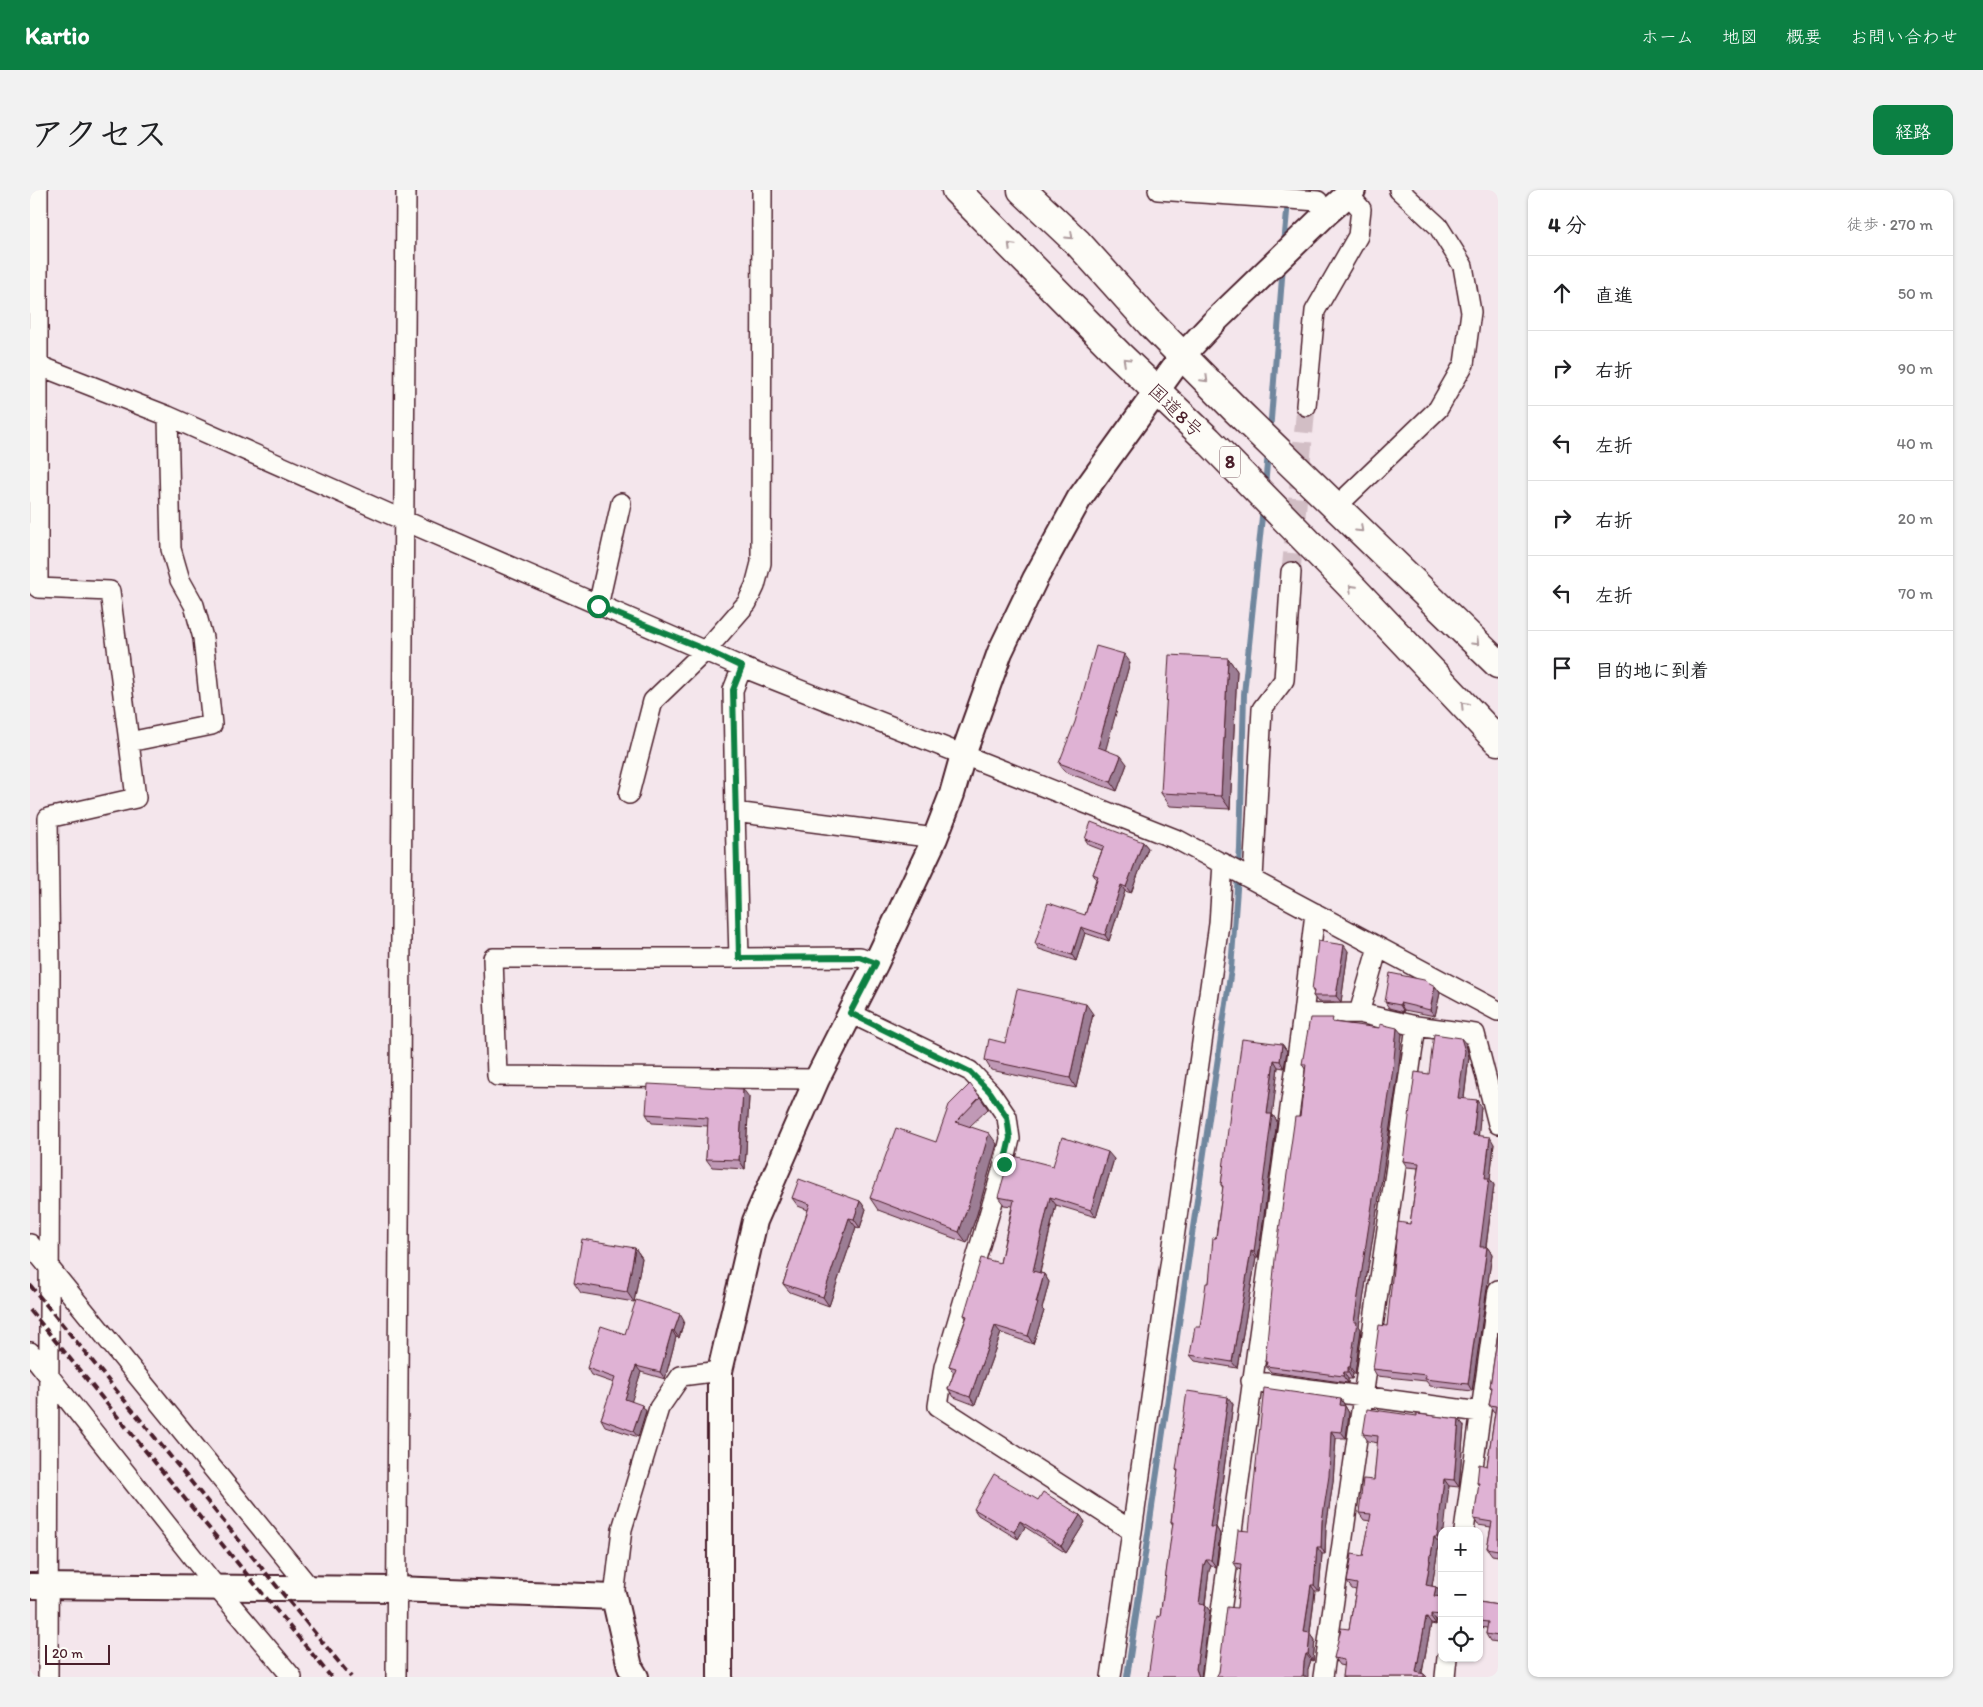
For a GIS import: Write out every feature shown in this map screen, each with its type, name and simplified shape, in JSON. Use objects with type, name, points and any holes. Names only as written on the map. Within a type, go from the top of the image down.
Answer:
[{"type":"highway","name":"国道8号","points":[[956,190],[1348,583],[1498,740]]},
{"type":"highway","name":"8","points":[[1022,190],[1078,243],[1182,356],[1498,664]]},
{"type":"street","points":[[38,190],[34,363],[34,588],[110,591],[136,798],[48,818],[49,1375],[40,1586],[48,1677]]},
{"type":"street","points":[[396,1677],[406,190]]},
{"type":"street","points":[[629,794],[654,701],[706,650],[747,602],[755,586],[761,563],[762,190]]},
{"type":"street","points":[[1158,190],[1322,201],[1351,192],[1361,209],[1358,236],[1315,311],[1306,406]]},
{"type":"street","points":[[1337,506],[1438,409],[1464,364],[1471,312],[1463,266],[1438,226],[1399,190]]},
{"type":"street","points":[[720,1677],[720,1371],[755,1222],[817,1079],[876,963],[935,838],[952,794],[963,755],[1000,652],[1035,579],[1079,499],[1182,356],[1322,201]]},
{"type":"street","points":[[34,363],[168,416],[598,606],[706,650],[742,667],[1178,840],[1498,1011]]},
{"type":"street","points":[[129,742],[212,725],[203,638],[194,605],[180,580],[171,549],[168,416]]},
{"type":"street","points":[[598,606],[621,503]]},
{"type":"street","points":[[1253,879],[1262,709],[1284,680],[1291,572]]},
{"type":"street","points":[[739,958],[733,690],[742,667]]},
{"type":"street","points":[[735,812],[935,838]]},
{"type":"street","points":[[1111,1677],[1219,924],[1222,863]]},
{"type":"street","points":[[1212,1677],[1251,1381],[1303,1014],[1315,913]]},
{"type":"street","points":[[1359,1013],[1378,947]]},
{"type":"street","points":[[817,1079],[497,1076],[493,958],[860,957],[876,963]]},
{"type":"street","points":[[850,1013],[970,1072],[990,1092],[1007,1117],[1010,1138],[1004,1164],[944,1367],[938,1406],[1132,1530]]},
{"type":"street","points":[[1303,1014],[1359,1013],[1416,1026],[1475,1034],[1498,1124]]},
{"type":"street","points":[[1323,1677],[1416,1026]]},
{"type":"street","points":[[30,1244],[310,1588]]},
{"type":"street","points":[[1465,1527],[1498,1290]]},
{"type":"street","points":[[30,1352],[218,1588],[292,1677]]},
{"type":"street","points":[[636,1677],[630,1667],[614,1597],[622,1528],[660,1408],[681,1376],[720,1371]]},
{"type":"street","points":[[1251,1381],[1480,1412]]},
{"type":"street","points":[[40,1586],[396,1589],[614,1597]]},
{"type":"street","points":[[1445,1677],[1447,1662]]},
{"type":"building","points":[[1096,646],[1124,654],[1098,747],[1121,756],[1111,782],[1059,763],[1075,722]]},
{"type":"building","points":[[1169,655],[1228,658],[1221,796],[1161,793]]},
{"type":"building","points":[[1091,822],[1143,842],[1126,887],[1121,885],[1105,935],[1081,927],[1072,955],[1035,943],[1048,903],[1085,915],[1098,876],[1093,874],[1104,846],[1085,839]]},
{"type":"building","points":[[1318,941],[1344,945],[1336,996],[1313,996],[1314,991],[1312,990]]},
{"type":"building","points":[[1390,973],[1424,980],[1435,986],[1430,1010],[1400,1003],[1400,1005],[1385,1002]]},
{"type":"building","points":[[1017,989],[1086,1004],[1070,1078],[985,1060],[989,1039],[1005,1043]]},
{"type":"building","points":[[1310,1018],[1333,1018],[1332,1022],[1380,1028],[1380,1024],[1397,1028],[1393,1069],[1354,1322],[1357,1322],[1350,1367],[1348,1367],[1348,1372],[1344,1372],[1343,1376],[1266,1366],[1267,1362],[1265,1362],[1275,1259],[1295,1117],[1300,1117],[1306,1064],[1302,1064]]},
{"type":"building","points":[[1434,1034],[1461,1038],[1465,1051],[1458,1098],[1477,1100],[1473,1135],[1490,1137],[1485,1178],[1489,1178],[1480,1247],[1487,1247],[1468,1384],[1425,1379],[1426,1375],[1373,1369],[1379,1325],[1387,1326],[1398,1222],[1410,1224],[1419,1163],[1403,1161],[1415,1072],[1429,1074]]},
{"type":"building","points":[[1242,1039],[1282,1044],[1280,1061],[1274,1060],[1267,1114],[1272,1114],[1254,1252],[1251,1251],[1232,1362],[1190,1355],[1195,1327],[1200,1327],[1206,1283],[1209,1283],[1213,1238],[1216,1238],[1223,1186],[1221,1185],[1233,1090],[1235,1090]]},
{"type":"building","points":[[648,1084],[743,1089],[739,1160],[706,1159],[708,1118],[646,1114]]},
{"type":"building","points":[[970,1084],[980,1097],[956,1122],[989,1133],[959,1232],[870,1198],[896,1128],[936,1142],[949,1105]]},
{"type":"building","points":[[1062,1137],[1108,1152],[1091,1210],[1050,1197],[1033,1271],[1044,1274],[1028,1336],[995,1326],[970,1397],[948,1389],[956,1368],[949,1366],[967,1316],[964,1315],[981,1258],[1000,1263],[1014,1200],[998,1197],[1010,1155],[1053,1166]]},
{"type":"building","points":[[799,1179],[860,1201],[854,1219],[849,1218],[823,1297],[783,1284],[810,1204],[792,1198]]},
{"type":"building","points":[[582,1239],[635,1248],[627,1292],[574,1283]]},
{"type":"building","points":[[636,1300],[680,1314],[674,1331],[672,1330],[660,1372],[636,1366],[625,1399],[642,1405],[633,1431],[601,1419],[615,1378],[587,1368],[601,1326],[625,1334]]},
{"type":"building","points":[[1498,1332],[1498,1550],[1487,1548],[1492,1522],[1474,1519],[1479,1483],[1477,1483],[1479,1464],[1487,1466],[1496,1406],[1489,1405]]},
{"type":"building","points":[[1264,1388],[1341,1399],[1340,1405],[1345,1406],[1341,1432],[1331,1431],[1329,1476],[1322,1521],[1321,1547],[1317,1547],[1314,1585],[1311,1585],[1304,1632],[1310,1633],[1308,1654],[1306,1654],[1304,1662],[1303,1677],[1216,1677],[1219,1672],[1227,1607],[1237,1608],[1241,1564],[1234,1563],[1238,1530],[1249,1531]]},
{"type":"building","points":[[1187,1391],[1228,1397],[1210,1527],[1216,1527],[1211,1560],[1206,1560],[1204,1565],[1199,1604],[1205,1605],[1196,1669],[1199,1677],[1148,1677],[1157,1616],[1160,1617],[1173,1522],[1171,1522],[1178,1470],[1176,1470]]},
{"type":"building","points":[[1367,1409],[1417,1416],[1417,1414],[1459,1419],[1454,1480],[1444,1479],[1437,1537],[1434,1537],[1426,1585],[1436,1587],[1434,1596],[1438,1596],[1438,1615],[1431,1614],[1431,1618],[1426,1617],[1416,1672],[1424,1674],[1424,1677],[1342,1677],[1344,1660],[1334,1658],[1341,1628],[1349,1629],[1357,1584],[1347,1582],[1352,1554],[1363,1556],[1371,1514],[1359,1513],[1363,1479],[1374,1480],[1378,1436],[1363,1434]]},
{"type":"building","points":[[994,1474],[1038,1500],[1043,1492],[1080,1515],[1061,1546],[1020,1521],[1014,1532],[974,1509]]},
{"type":"building","points":[[1483,1603],[1498,1605],[1498,1636],[1486,1634],[1488,1622],[1483,1621]]},
{"type":"waterway","points":[[1284,245],[1288,201]]},
{"type":"waterway","points":[[1270,432],[1283,265]]},
{"type":"waterway","points":[[1265,487],[1268,452]]},
{"type":"waterway","points":[[1127,1677],[1231,969],[1240,849],[1244,694],[1263,507]]},
{"type":"tunnel","points":[[1291,572],[1306,406]]},
{"type":"railway","points":[[30,1285],[351,1677]]},
{"type":"railway","points":[[30,1310],[331,1677]]},
{"type":"route","points":[[598,606],[706,650],[742,667],[733,690],[739,958],[860,957],[876,963],[850,1013],[970,1072],[990,1092],[1007,1117],[1010,1138],[1004,1164]]}]
